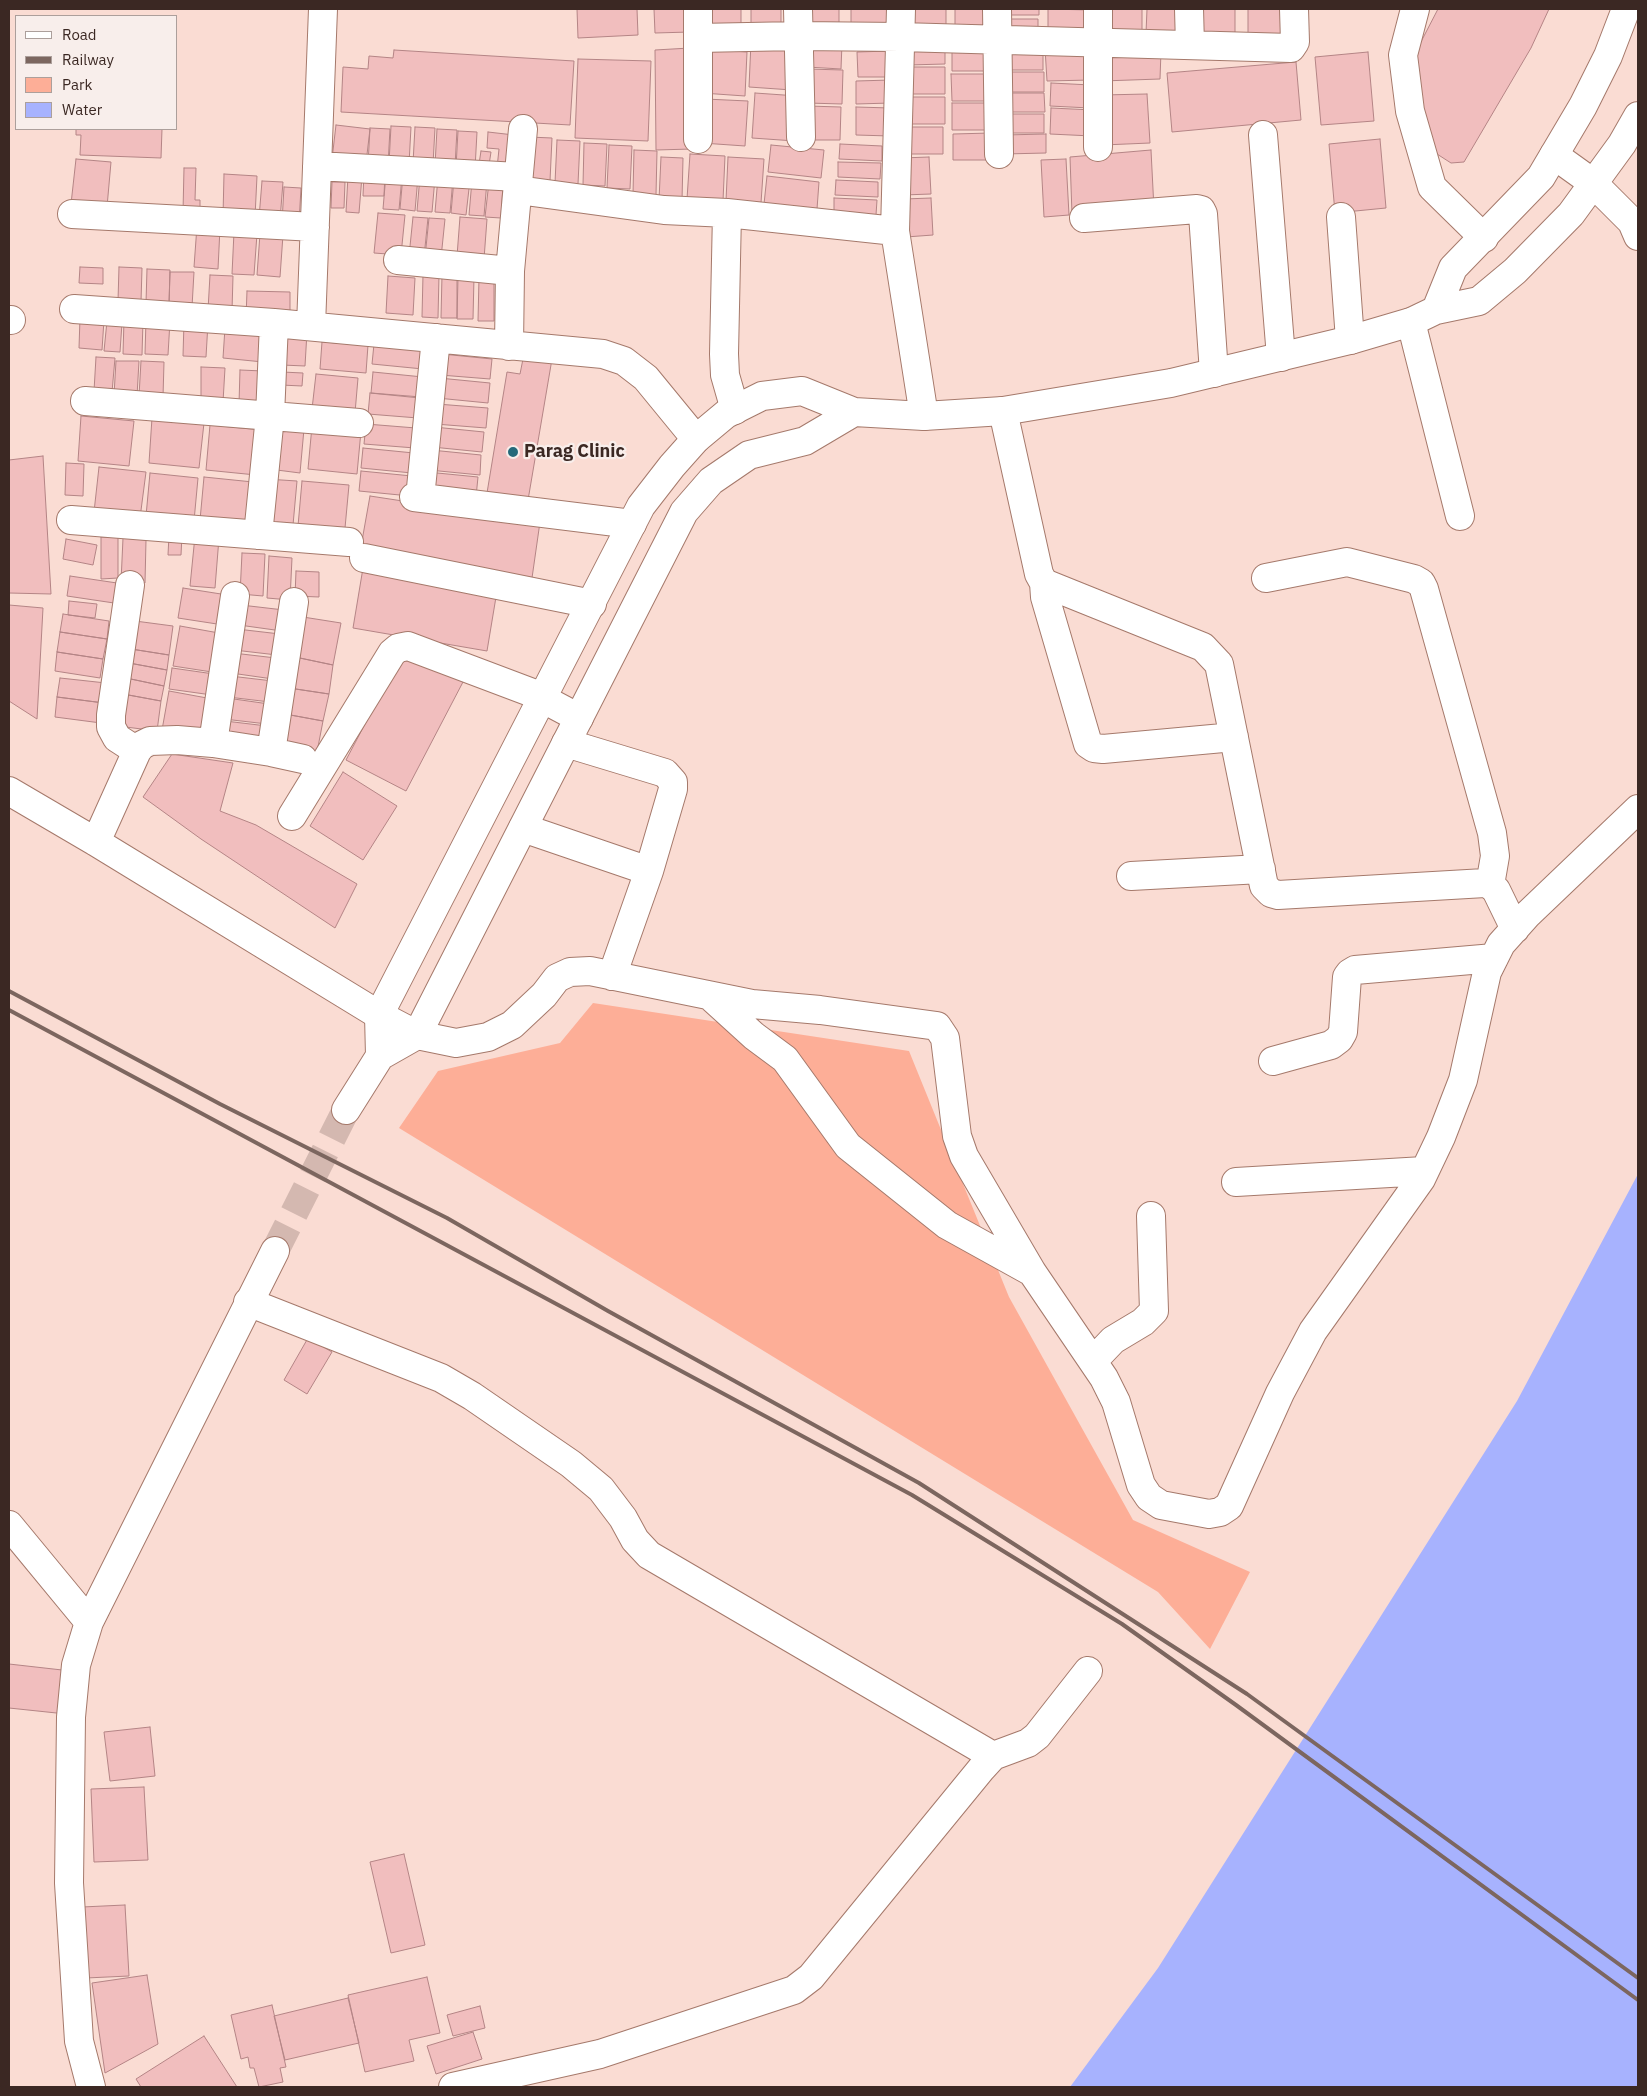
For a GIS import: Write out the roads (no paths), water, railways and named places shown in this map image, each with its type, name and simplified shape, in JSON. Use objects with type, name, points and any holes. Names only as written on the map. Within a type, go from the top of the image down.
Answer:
[{"type":"street","points":[[311,326],[323,9]]},
{"type":"street","points":[[698,9],[698,139]]},
{"type":"street","points":[[798,9],[801,138]]},
{"type":"street","points":[[901,9],[895,231],[924,416]]},
{"type":"street","points":[[997,9],[999,154]]},
{"type":"street","points":[[1098,9],[1098,147]]},
{"type":"street","points":[[1189,9],[1190,45]]},
{"type":"street","points":[[698,38],[798,36],[900,37],[1291,48],[1295,42],[1294,9]]},
{"type":"street","points":[[1414,9],[1402,55],[1410,112],[1432,187],[1484,238]]},
{"type":"street","points":[[1436,310],[1453,268],[1541,177],[1583,106],[1608,56],[1626,9]]},
{"type":"street","points":[[380,1056],[379,1015],[641,506],[696,439],[726,414],[762,396],[802,391],[854,412],[924,416],[1003,411],[1171,384],[1350,340],[1411,322],[1436,310],[1479,301],[1516,271],[1564,221],[1622,144],[1638,116]]},
{"type":"street","points":[[509,346],[510,271],[523,129]]},
{"type":"street","points":[[1263,135],[1281,357]]},
{"type":"street","points":[[1554,155],[1593,183],[1632,222],[1638,236]]},
{"type":"street","points":[[317,166],[518,184],[664,210],[727,213],[895,231]]},
{"type":"street","points":[[1084,218],[1197,208],[1201,210],[1203,214],[1214,372]]},
{"type":"street","points":[[727,213],[724,354],[725,375],[735,410]]},
{"type":"street","points":[[72,214],[315,227]]},
{"type":"street","points":[[1341,217],[1350,340]]},
{"type":"street","points":[[398,260],[510,271]]},
{"type":"street","points":[[74,309],[311,326],[603,354],[624,361],[646,378],[696,439]]},
{"type":"street","points":[[1411,322],[1460,516]]},
{"type":"street","points":[[258,535],[270,416],[274,323]]},
{"type":"street","points":[[436,338],[418,492],[632,524]]},
{"type":"street","points":[[84,401],[359,423]]},
{"type":"street","points":[[1003,411],[1035,560],[1044,583],[1045,597],[1088,744],[1094,748],[1103,749],[1234,737]]},
{"type":"street","points":[[346,1110],[380,1056],[417,1035],[684,512],[711,481],[749,455],[805,441],[854,412]]},
{"type":"street","points":[[71,520],[258,535],[357,550],[592,604]]},
{"type":"street","points":[[1266,578],[1347,562],[1414,579],[1421,583],[1492,832],[1495,856],[1490,885]]},
{"type":"street","points":[[1044,583],[1203,647],[1213,655],[1219,664],[1264,886],[1271,893],[1278,895],[1484,883],[1496,890],[1515,929]]},
{"type":"street","points":[[130,585],[111,715],[112,727],[117,738],[137,751]]},
{"type":"street","points":[[213,743],[235,596]]},
{"type":"street","points":[[271,752],[294,602]]},
{"type":"street","points":[[292,816],[392,653],[398,648],[408,646],[530,692],[579,718]]},
{"type":"street","points":[[96,842],[137,751],[142,745],[150,741],[177,740],[213,743],[271,752],[303,760]]},
{"type":"street","points":[[566,743],[665,773],[673,782],[673,790],[648,871],[612,976]]},
{"type":"street","points":[[9,791],[379,1015],[417,1035],[456,1044],[488,1037],[512,1025],[544,995],[558,978],[570,972],[590,971],[752,1004],[820,1010],[937,1026],[945,1038],[957,1136],[964,1156],[1032,1272],[1093,1361],[1116,1402],[1141,1485],[1149,1497],[1161,1505],[1209,1514],[1220,1512],[1229,1506],[1280,1392],[1313,1331],[1424,1171],[1441,1137],[1463,1080],[1487,972],[1501,944],[1638,809]]},
{"type":"street","points":[[523,828],[648,871]]},
{"type":"street","points":[[1131,876],[1261,869]]},
{"type":"street","points":[[1273,1061],[1331,1045],[1339,1039],[1343,1032],[1347,978],[1355,970],[1494,958]]},
{"type":"street","points":[[709,995],[754,1036],[785,1059],[848,1146],[947,1225],[1032,1272]]},
{"type":"street","points":[[1236,1182],[1424,1171]]},
{"type":"street","points":[[1093,1361],[1113,1340],[1144,1322],[1154,1311],[1150,1216]]},
{"type":"street","points":[[91,2087],[78,2041],[69,1883],[71,1717],[76,1665],[88,1622],[275,1251]]},
{"type":"street","points":[[248,1302],[441,1378],[472,1396],[571,1464],[601,1488],[623,1518],[635,1540],[649,1555],[993,1756]]},
{"type":"street","points":[[9,1525],[88,1622]]},
{"type":"street","points":[[452,2087],[600,2054],[794,1990],[811,1977],[993,1756],[1028,1743],[1037,1736],[1088,1671]]},
{"type":"water","points":[[1638,1174],[1638,2087],[1070,2087],[1158,1968],[1517,1401]]},
{"type":"tunnel","points":[[275,1251],[346,1110]]},
{"type":"railway","points":[[9,991],[220,1104],[447,1218],[608,1311],[919,1483],[1247,1694],[1638,1978]]},
{"type":"railway","points":[[9,1010],[912,1495],[1122,1624],[1236,1705],[1638,2000]]},
{"type":"place","name":"Parag Clinic","points":[[513,452]]}]
